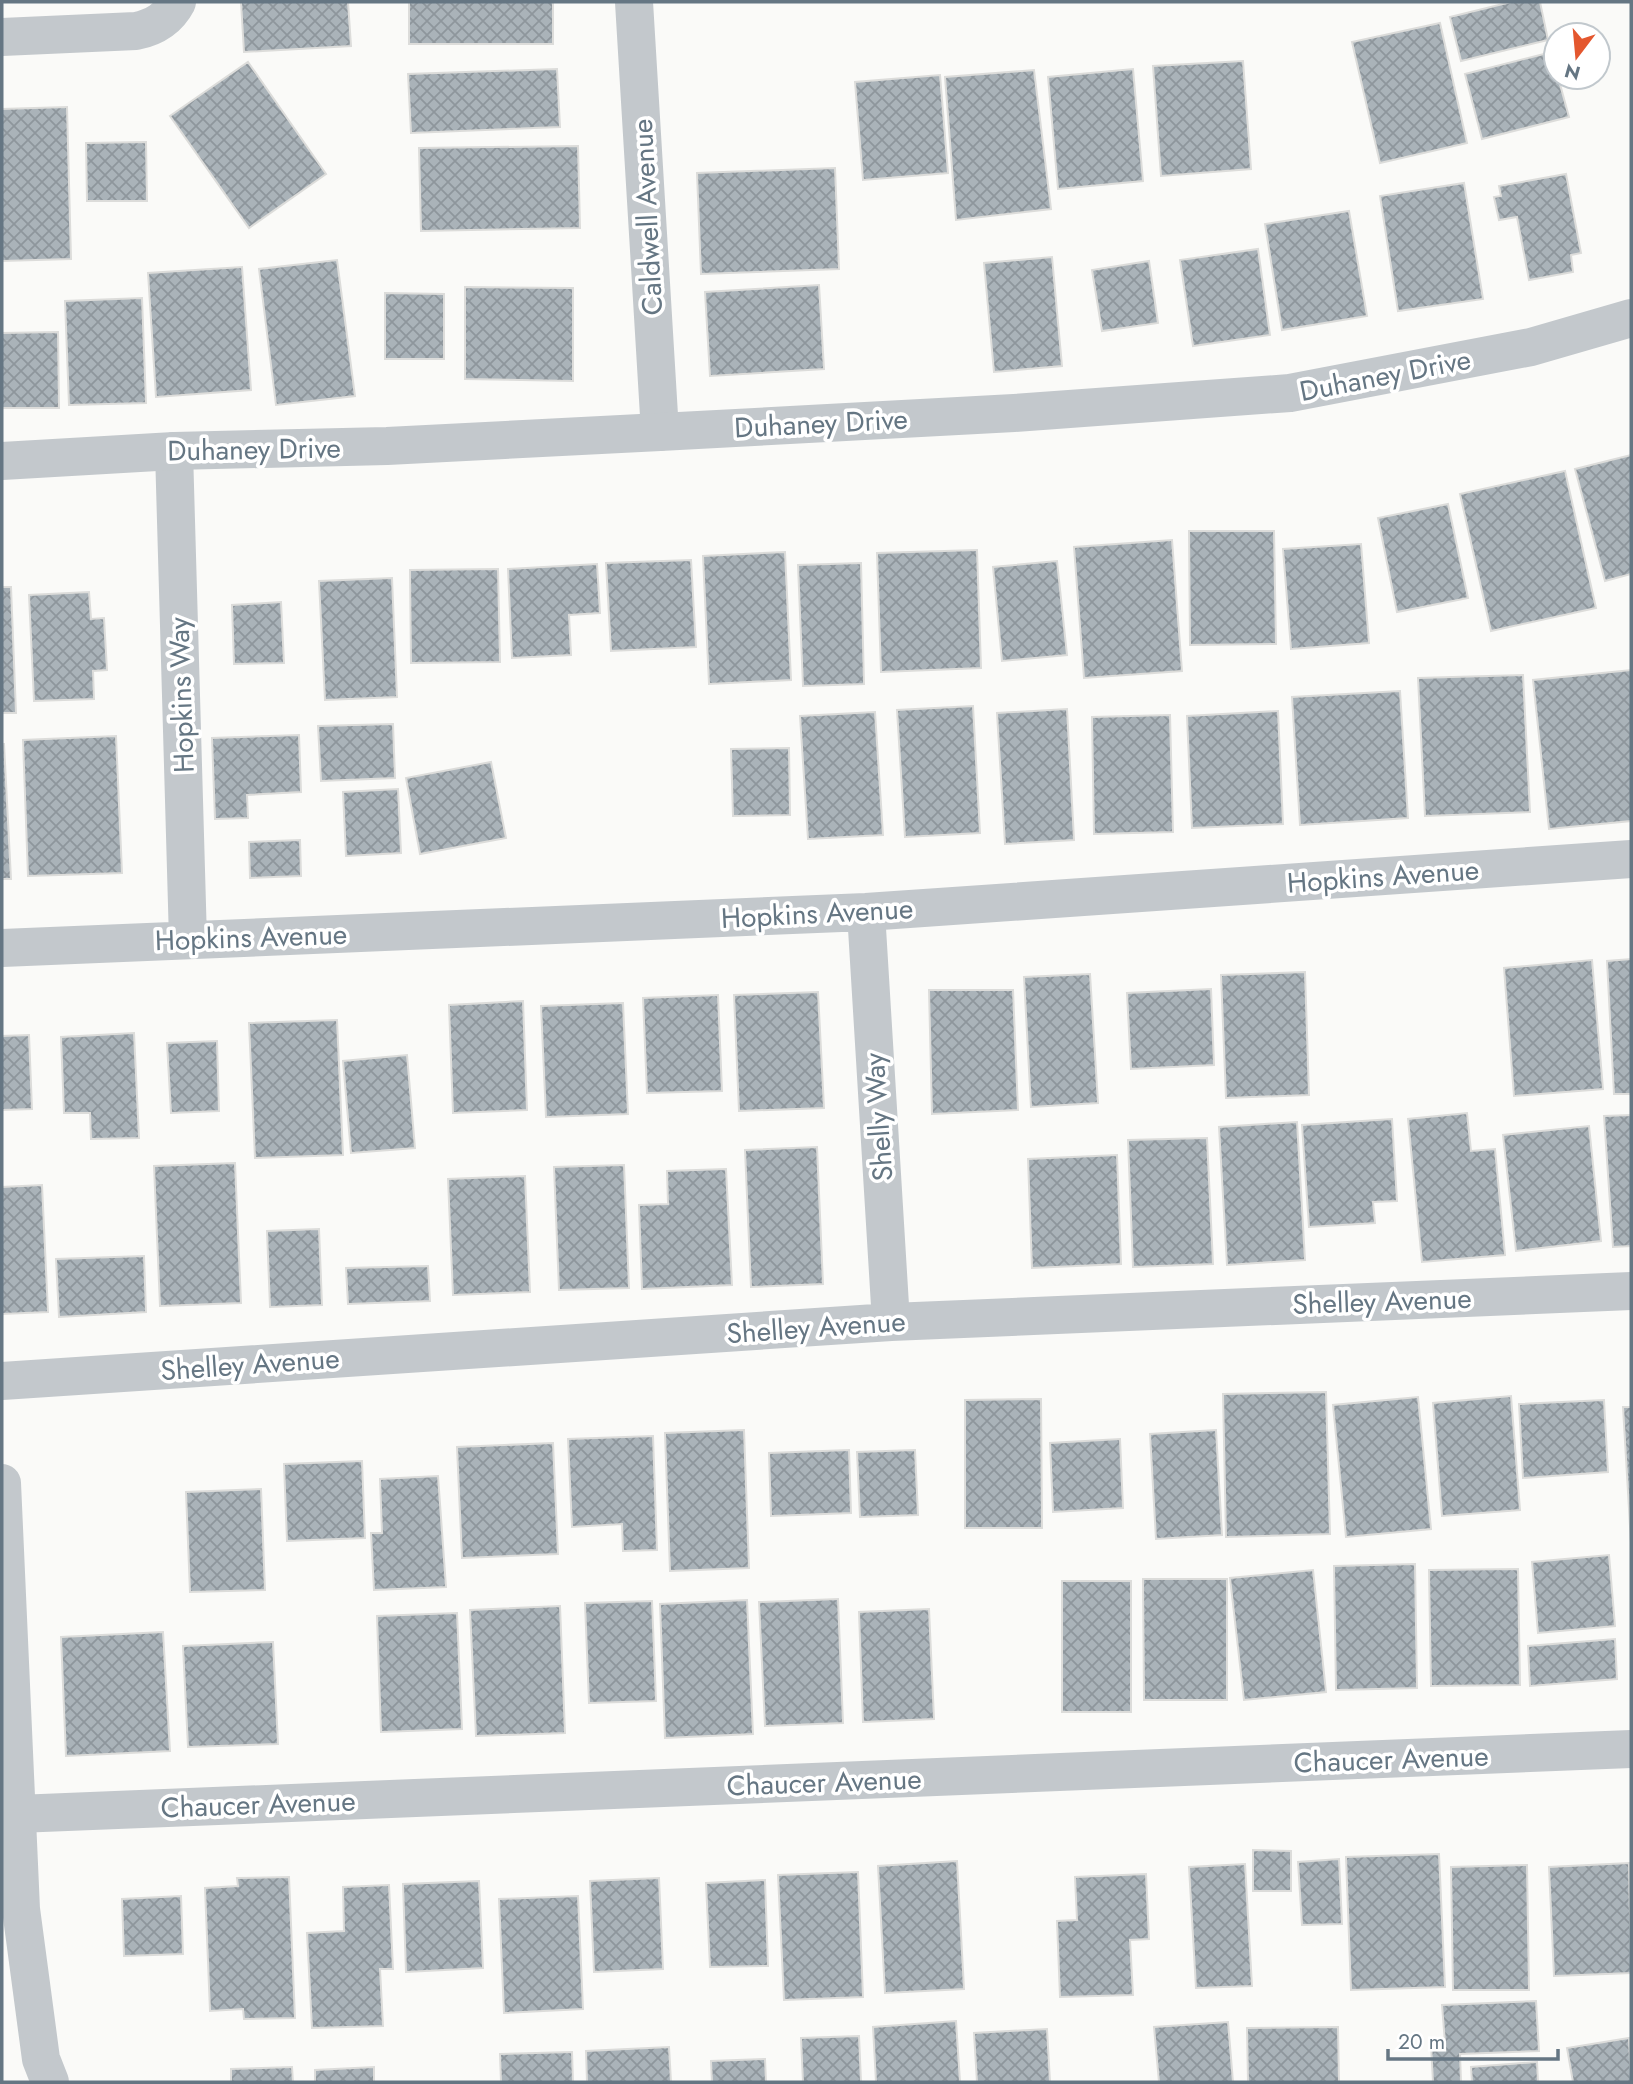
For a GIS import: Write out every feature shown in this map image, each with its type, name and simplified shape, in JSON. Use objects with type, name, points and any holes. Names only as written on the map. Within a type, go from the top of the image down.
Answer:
[{"type":"street","points":[[2,37],[143,29],[162,21],[172,12],[177,2]]},
{"type":"street","name":"Caldwell Avenue","points":[[634,2],[660,432]]},
{"type":"street","name":"Duhaney Drive","points":[[2,461],[174,451],[387,446],[660,432],[1014,413],[1290,393],[1531,347],[1631,318]]},
{"type":"street","name":"Hopkins Way","points":[[174,451],[188,940]]},
{"type":"street","name":"Hopkins Avenue","points":[[2,948],[866,912],[1631,859]]},
{"type":"street","name":"Shelly Way","points":[[866,912],[891,1322]]},
{"type":"street","name":"Shelley Avenue","points":[[2,1381],[891,1322],[1631,1291]]},
{"type":"street","points":[[2,1483],[21,1909],[41,2059],[50,2082]]},
{"type":"street","name":"Chaucer Avenue","points":[[17,1814],[1631,1749]]},
{"type":"building","points":[[241,2],[348,2],[351,46],[244,52]]},
{"type":"building","points":[[409,2],[553,2],[553,44],[409,44]]},
{"type":"building","points":[[1511,2],[1540,2],[1544,21],[1542,41],[1461,61],[1450,17]]},
{"type":"building","points":[[1440,23],[1467,143],[1380,163],[1352,42]]},
{"type":"building","points":[[1542,55],[1542,91],[1562,91],[1569,117],[1482,139],[1465,74]]},
{"type":"building","points":[[1243,61],[1251,169],[1161,176],[1153,66]]},
{"type":"building","points":[[248,62],[326,174],[249,228],[170,116]]},
{"type":"building","points":[[557,69],[560,127],[411,133],[408,74]]},
{"type":"building","points":[[1133,69],[1143,181],[1058,189],[1048,77]]},
{"type":"building","points":[[1034,70],[1051,209],[956,220],[945,77]]},
{"type":"building","points":[[940,75],[948,173],[863,180],[855,82]]},
{"type":"building","points":[[67,107],[71,259],[2,261],[2,109]]},
{"type":"building","points":[[146,142],[147,201],[87,201],[86,143]]},
{"type":"building","points":[[578,146],[580,228],[421,231],[419,148]]},
{"type":"building","points":[[835,168],[839,269],[701,274],[697,173]]},
{"type":"building","points":[[1566,174],[1581,253],[1571,255],[1573,272],[1529,280],[1517,217],[1499,220],[1494,197],[1501,196],[1499,186]]},
{"type":"building","points":[[1464,183],[1483,299],[1398,311],[1380,196]]},
{"type":"building","points":[[1349,211],[1367,316],[1282,330],[1265,224]]},
{"type":"building","points":[[1258,249],[1270,335],[1193,346],[1180,260]]},
{"type":"building","points":[[1052,257],[1062,366],[994,372],[984,263]]},
{"type":"building","points":[[337,260],[355,396],[276,405],[259,269]]},
{"type":"building","points":[[1149,261],[1158,323],[1102,331],[1092,270]]},
{"type":"building","points":[[242,267],[251,390],[156,397],[148,273]]},
{"type":"building","points":[[819,285],[824,369],[710,376],[705,292]]},
{"type":"building","points":[[465,287],[573,288],[573,381],[465,379]]},
{"type":"building","points":[[385,293],[444,294],[444,359],[385,359]]},
{"type":"building","points":[[142,298],[146,403],[69,405],[65,301]]},
{"type":"building","points":[[58,332],[59,408],[2,408],[2,333]]},
{"type":"building","points":[[1631,455],[1631,574],[1605,581],[1575,469]]},
{"type":"building","points":[[1565,471],[1596,608],[1491,631],[1460,494]]},
{"type":"building","points":[[1448,504],[1468,598],[1397,612],[1378,518]]},
{"type":"building","points":[[1189,531],[1274,531],[1276,644],[1190,645]]},
{"type":"building","points":[[1172,540],[1182,671],[1084,678],[1074,547]]},
{"type":"building","points":[[1361,544],[1369,643],[1291,649],[1283,549]]},
{"type":"building","points":[[977,550],[981,668],[881,672],[877,553]]},
{"type":"building","points":[[785,552],[791,680],[709,684],[703,556]]},
{"type":"building","points":[[691,560],[696,647],[611,651],[606,563]]},
{"type":"building","points":[[1057,561],[1067,655],[1002,661],[993,567]]},
{"type":"building","points":[[861,563],[864,684],[803,686],[798,565]]},
{"type":"building","points":[[597,564],[600,613],[569,615],[571,655],[512,658],[508,569]]},
{"type":"building","points":[[498,569],[500,662],[411,663],[410,570]]},
{"type":"building","points":[[392,578],[397,697],[325,700],[319,581]]},
{"type":"building","points":[[2,587],[11,587],[16,713],[2,713]]},
{"type":"building","points":[[89,592],[91,619],[104,618],[107,670],[93,671],[94,699],[34,701],[29,595]]},
{"type":"building","points":[[281,602],[284,663],[234,664],[232,605]]},
{"type":"building","points":[[1631,670],[1631,821],[1549,829],[1533,680]]},
{"type":"building","points":[[1523,675],[1530,812],[1425,816],[1418,678]]},
{"type":"building","points":[[1400,691],[1408,818],[1300,825],[1292,697]]},
{"type":"building","points":[[973,706],[980,833],[905,837],[897,710]]},
{"type":"building","points":[[1067,709],[1074,840],[1005,844],[997,713]]},
{"type":"building","points":[[1278,711],[1283,824],[1192,828],[1187,716]]},
{"type":"building","points":[[875,712],[883,835],[808,839],[800,716]]},
{"type":"building","points":[[1170,715],[1173,832],[1094,834],[1092,717]]},
{"type":"building","points":[[393,724],[395,778],[321,781],[318,726]]},
{"type":"building","points":[[299,735],[301,792],[247,795],[248,818],[215,819],[212,738]]},
{"type":"building","points":[[116,736],[122,873],[28,876],[23,740]]},
{"type":"building","points":[[4,744],[11,879],[2,879]]},
{"type":"building","points":[[789,748],[790,815],[733,816],[731,749]]},
{"type":"building","points":[[491,762],[506,838],[420,854],[406,778]]},
{"type":"building","points":[[398,789],[401,853],[346,856],[343,792]]},
{"type":"building","points":[[300,840],[301,876],[250,878],[249,842]]},
{"type":"building","points":[[1631,959],[1631,1094],[1614,1094],[1607,961]]},
{"type":"building","points":[[1592,960],[1603,1089],[1514,1096],[1504,968]]},
{"type":"building","points":[[1305,972],[1309,1095],[1226,1098],[1221,975]]},
{"type":"building","points":[[1090,974],[1098,1103],[1031,1107],[1024,977]]},
{"type":"building","points":[[1211,989],[1214,1065],[1131,1069],[1127,993]]},
{"type":"building","points":[[929,990],[1013,990],[1018,1110],[932,1114]]},
{"type":"building","points":[[818,992],[824,1108],[739,1111],[734,995]]},
{"type":"building","points":[[718,995],[722,1091],[647,1093],[643,998]]},
{"type":"building","points":[[523,1001],[527,1110],[453,1113],[449,1005]]},
{"type":"building","points":[[623,1003],[628,1114],[546,1117],[541,1006]]},
{"type":"building","points":[[337,1020],[343,1155],[255,1158],[249,1023]]},
{"type":"building","points":[[134,1033],[139,1138],[91,1139],[90,1113],[64,1113],[61,1037]]},
{"type":"building","points":[[29,1035],[32,1109],[2,1110],[2,1036]]},
{"type":"building","points":[[217,1041],[219,1111],[171,1113],[167,1043]]},
{"type":"building","points":[[407,1055],[415,1148],[351,1153],[343,1061]]},
{"type":"building","points":[[1467,1113],[1471,1151],[1495,1149],[1505,1255],[1422,1262],[1408,1119]]},
{"type":"building","points":[[1631,1115],[1631,1246],[1613,1247],[1604,1116]]},
{"type":"building","points":[[1392,1119],[1397,1201],[1373,1202],[1375,1223],[1309,1227],[1302,1125]]},
{"type":"building","points":[[1297,1122],[1305,1260],[1227,1265],[1219,1127]]},
{"type":"building","points":[[1589,1126],[1601,1241],[1516,1251],[1503,1135]]},
{"type":"building","points":[[1207,1138],[1213,1264],[1133,1267],[1128,1140]]},
{"type":"building","points":[[817,1147],[823,1284],[751,1287],[745,1150]]},
{"type":"building","points":[[1117,1155],[1121,1264],[1032,1268],[1028,1159]]},
{"type":"building","points":[[235,1163],[241,1303],[160,1306],[154,1166]]},
{"type":"building","points":[[624,1165],[629,1288],[559,1290],[554,1167]]},
{"type":"building","points":[[726,1169],[732,1285],[642,1289],[639,1205],[668,1204],[667,1171]]},
{"type":"building","points":[[525,1176],[530,1292],[453,1295],[448,1179]]},
{"type":"building","points":[[42,1185],[48,1312],[2,1314],[2,1187]]},
{"type":"building","points":[[319,1229],[322,1305],[270,1307],[267,1231]]},
{"type":"building","points":[[144,1256],[146,1312],[59,1317],[56,1259]]},
{"type":"building","points":[[428,1266],[430,1301],[348,1304],[346,1268]]},
{"type":"building","points":[[1326,1392],[1330,1534],[1226,1537],[1223,1394]]},
{"type":"building","points":[[1511,1396],[1520,1510],[1442,1516],[1433,1403]]},
{"type":"building","points":[[1418,1397],[1431,1529],[1346,1537],[1333,1405]]},
{"type":"building","points":[[1041,1399],[1042,1528],[965,1528],[965,1400]]},
{"type":"building","points":[[1604,1400],[1608,1472],[1523,1478],[1519,1404]]},
{"type":"building","points":[[1623,1407],[1631,1407],[1631,1543]]},
{"type":"building","points":[[744,1430],[749,1568],[670,1571],[665,1433]]},
{"type":"building","points":[[1216,1430],[1222,1535],[1156,1539],[1150,1434]]},
{"type":"building","points":[[653,1436],[657,1550],[623,1551],[622,1524],[572,1527],[568,1439]]},
{"type":"building","points":[[1120,1439],[1123,1508],[1053,1512],[1050,1443]]},
{"type":"building","points":[[553,1443],[558,1554],[462,1558],[457,1447]]},
{"type":"building","points":[[849,1450],[851,1513],[771,1516],[769,1453]]},
{"type":"building","points":[[915,1450],[918,1515],[860,1517],[857,1452]]},
{"type":"building","points":[[362,1461],[365,1538],[287,1541],[284,1464]]},
{"type":"building","points":[[438,1476],[446,1587],[374,1590],[371,1533],[382,1533],[380,1479]]},
{"type":"building","points":[[261,1489],[265,1590],[190,1592],[186,1492]]},
{"type":"building","points":[[1609,1555],[1615,1626],[1538,1633],[1532,1562]]},
{"type":"building","points":[[1415,1564],[1417,1688],[1336,1690],[1334,1566]]},
{"type":"building","points":[[1518,1569],[1520,1685],[1431,1686],[1429,1570]]},
{"type":"building","points":[[1313,1570],[1326,1692],[1244,1700],[1230,1578]]},
{"type":"building","points":[[1143,1579],[1227,1579],[1227,1700],[1144,1700]]},
{"type":"building","points":[[1062,1581],[1131,1581],[1131,1712],[1062,1712]]},
{"type":"building","points":[[838,1599],[843,1723],[765,1726],[759,1602]]},
{"type":"building","points":[[747,1600],[753,1734],[665,1738],[660,1604]]},
{"type":"building","points":[[652,1601],[656,1701],[589,1703],[585,1603]]},
{"type":"building","points":[[560,1606],[565,1733],[476,1736],[470,1610]]},
{"type":"building","points":[[929,1609],[934,1719],[863,1722],[859,1612]]},
{"type":"building","points":[[457,1613],[462,1729],[381,1732],[377,1616]]},
{"type":"building","points":[[163,1632],[170,1751],[66,1756],[61,1637]]},
{"type":"building","points":[[1615,1639],[1617,1679],[1530,1686],[1528,1646]]},
{"type":"building","points":[[273,1642],[278,1744],[188,1747],[183,1646]]},
{"type":"building","points":[[1253,1850],[1291,1851],[1291,1891],[1253,1891]]},
{"type":"building","points":[[1439,1854],[1445,1987],[1351,1990],[1346,1857]]},
{"type":"building","points":[[1339,1859],[1342,1924],[1302,1925],[1298,1862]]},
{"type":"building","points":[[957,1861],[964,1989],[885,1993],[878,1866]]},
{"type":"building","points":[[1629,1863],[1631,1973],[1554,1976],[1549,1867]]},
{"type":"building","points":[[1245,1864],[1252,1986],[1196,1988],[1189,1867]]},
{"type":"building","points":[[1527,1865],[1529,1990],[1453,1990],[1451,1867]]},
{"type":"building","points":[[858,1872],[863,1997],[784,2000],[778,1875]]},
{"type":"building","points":[[1146,1874],[1149,1939],[1130,1940],[1133,1995],[1060,1997],[1057,1921],[1077,1920],[1075,1877]]},
{"type":"building","points":[[289,1877],[295,2018],[244,2019],[243,2009],[210,2011],[205,1888],[238,1886],[237,1878]]},
{"type":"building","points":[[659,1878],[663,1969],[594,1972],[590,1881]]},
{"type":"building","points":[[765,1880],[768,1966],[710,1967],[706,1883]]},
{"type":"building","points":[[479,1881],[483,1968],[406,1972],[403,1884]]},
{"type":"building","points":[[389,1885],[393,1969],[380,1969],[383,2026],[312,2028],[307,1933],[344,1931],[343,1887]]},
{"type":"building","points":[[181,1896],[183,1954],[124,1956],[122,1899]]},
{"type":"building","points":[[578,1896],[583,2009],[504,2013],[499,1899]]},
{"type":"building","points":[[1536,2001],[1539,2051],[1460,2054],[1461,2082],[1433,2082],[1431,2044],[1445,2043],[1442,2005]]},
{"type":"building","points":[[956,2021],[960,2082],[876,2082],[873,2027]]},
{"type":"building","points":[[1228,2022],[1233,2082],[1159,2082],[1154,2027]]},
{"type":"building","points":[[1338,2027],[1339,2082],[1248,2082],[1247,2028]]},
{"type":"building","points":[[1047,2029],[1050,2082],[977,2082],[974,2033]]},
{"type":"building","points":[[859,2036],[861,2082],[803,2082],[801,2038]]},
{"type":"building","points":[[1629,2038],[1631,2082],[1573,2082],[1567,2048]]},
{"type":"building","points":[[669,2047],[671,2082],[587,2082],[586,2051]]},
{"type":"building","points":[[572,2052],[573,2082],[501,2082],[500,2054]]},
{"type":"building","points":[[765,2059],[766,2082],[712,2082],[711,2061]]},
{"type":"building","points":[[1537,2062],[1538,2082],[1472,2082],[1471,2067]]},
{"type":"building","points":[[292,2067],[293,2082],[231,2082],[231,2069]]},
{"type":"building","points":[[374,2067],[374,2082],[315,2082],[315,2070]]}]
